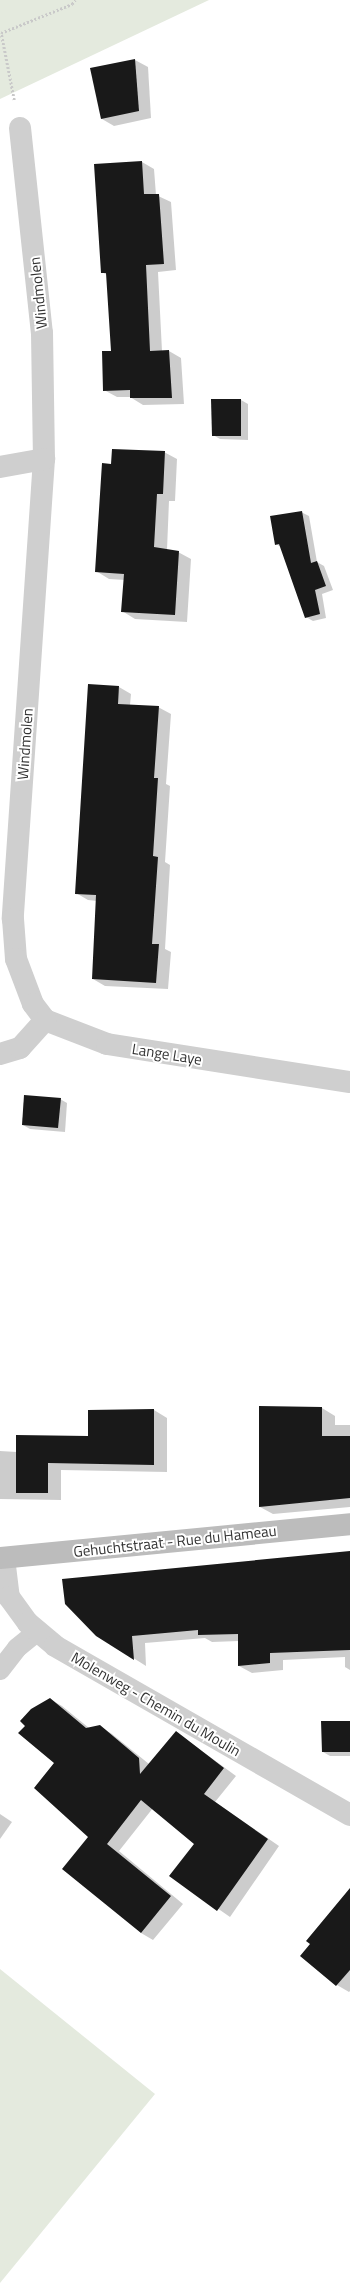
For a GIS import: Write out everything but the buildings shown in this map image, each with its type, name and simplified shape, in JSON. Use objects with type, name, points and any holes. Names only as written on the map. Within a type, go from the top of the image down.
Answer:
[{"type":"street","name":"Windmolen","points":[[20,128],[42,333],[44,459],[13,919],[16,960],[33,1004],[45,1020]]},
{"type":"street","points":[[0,468],[44,459]]},
{"type":"street","points":[[0,1054],[20,1048],[45,1020]]},
{"type":"street","name":"Lange Laye","points":[[45,1020],[107,1044],[350,1082]]},
{"type":"street","name":"Gehuchtstraat - Rue du Hameau","points":[[2,1558],[350,1524]]},
{"type":"street","name":"Molenweg - Chemin du Moulin","points":[[2,1558],[9,1597],[28,1623],[55,1646],[350,1815]]},
{"type":"lane","points":[[0,1670],[17,1648],[38,1631]]},
{"type":"path","points":[[20,128],[1,33],[72,4],[75,0]]},
{"type":"shaded area","points":[[0,0],[209,0],[0,99]]},
{"type":"shaded area","points":[[0,1969],[155,2094],[0,2283]]}]
